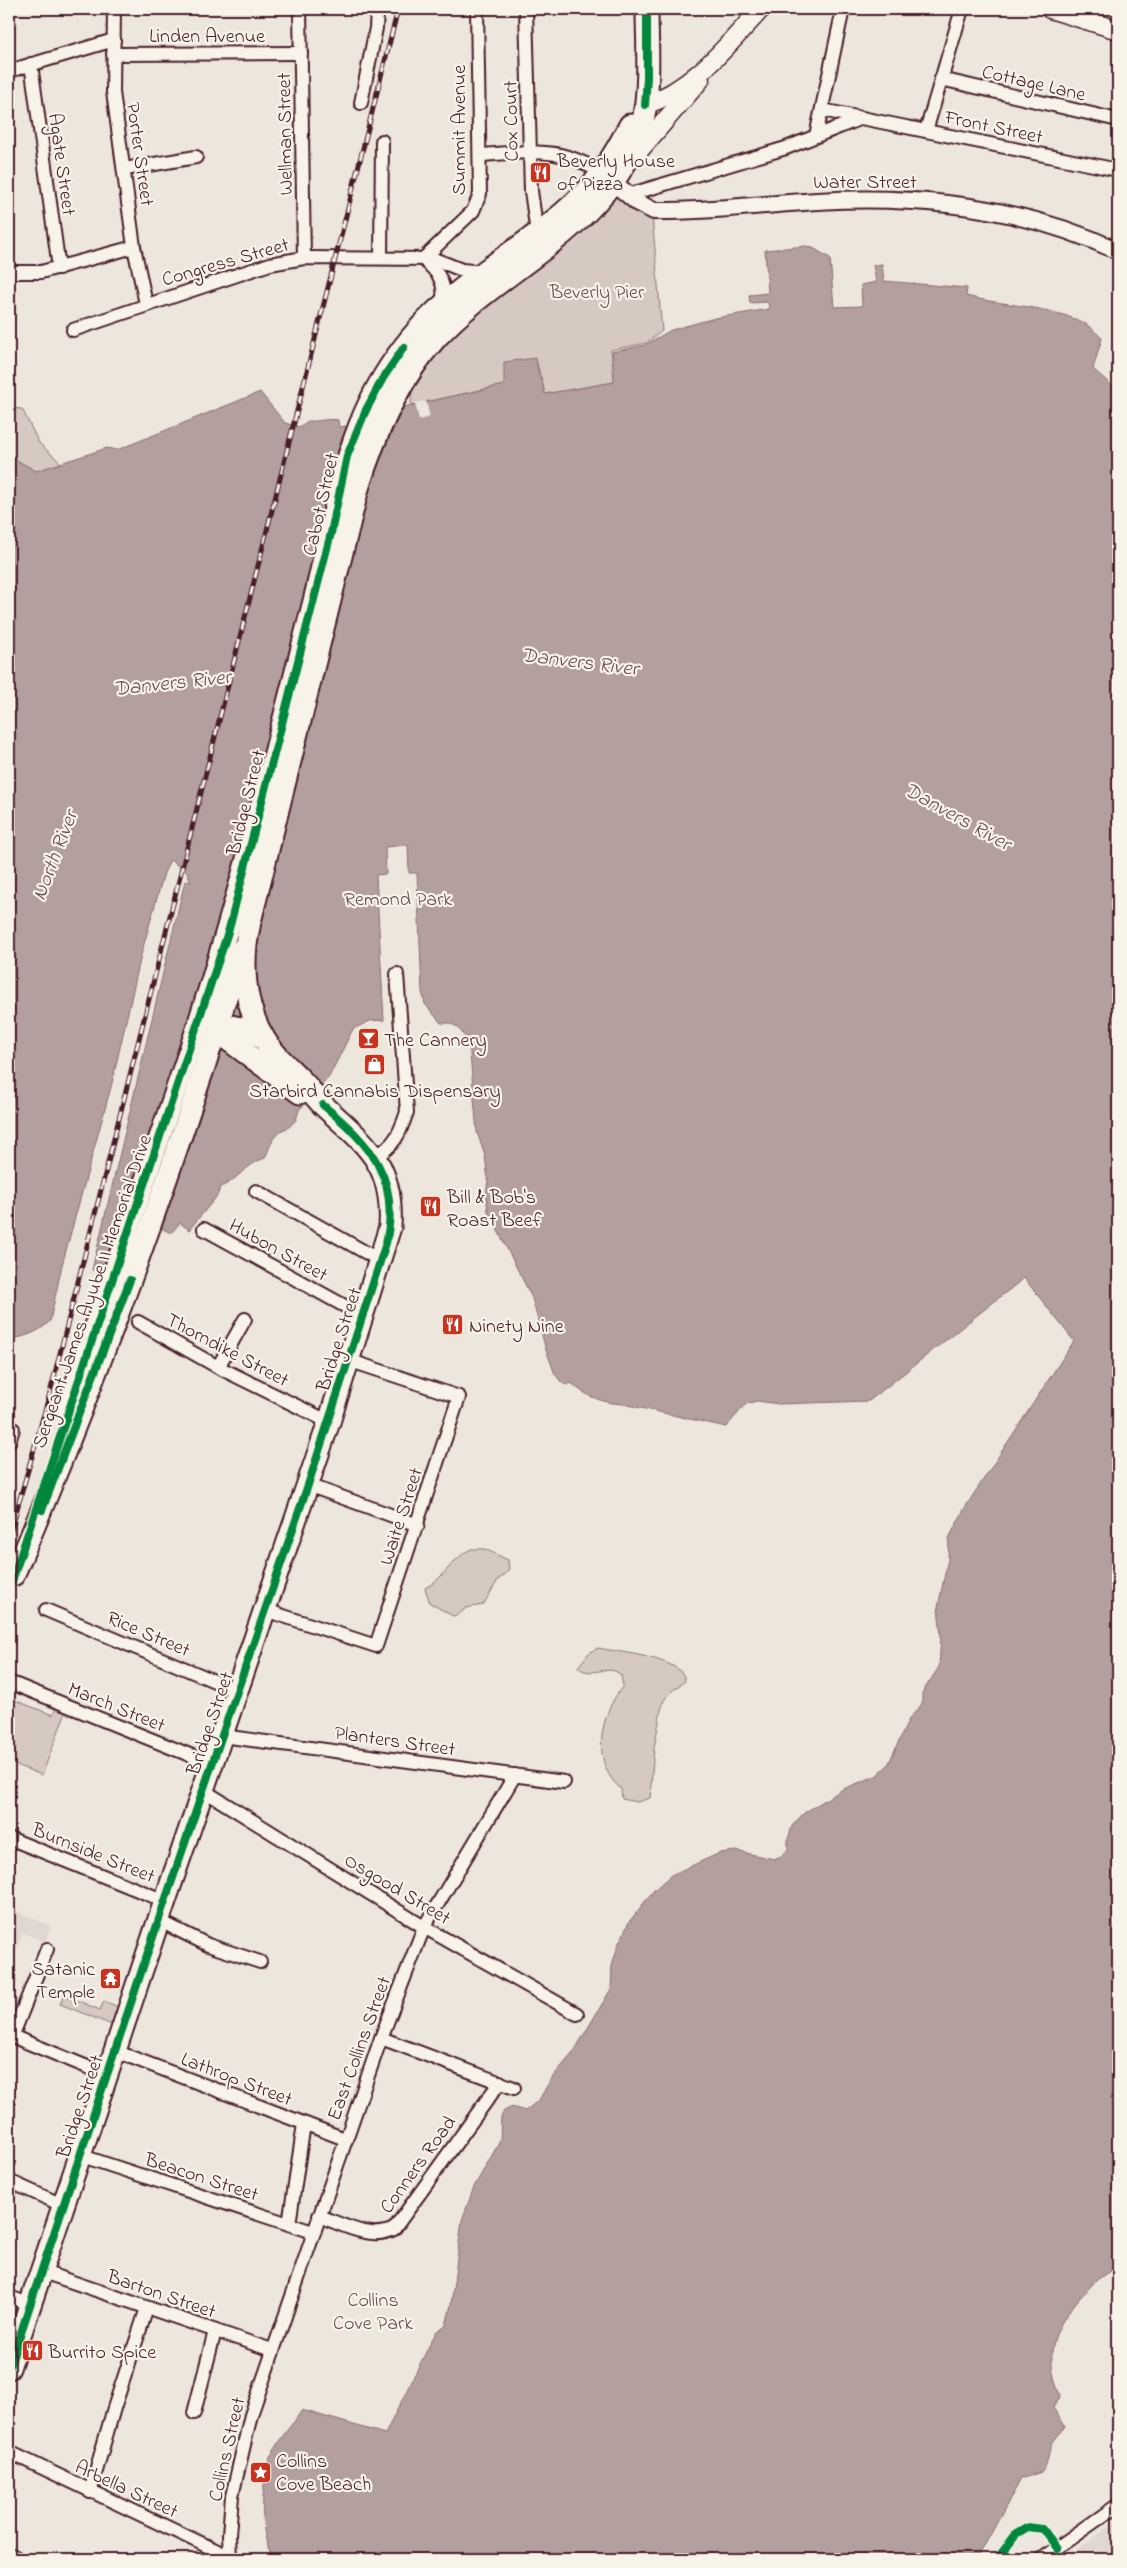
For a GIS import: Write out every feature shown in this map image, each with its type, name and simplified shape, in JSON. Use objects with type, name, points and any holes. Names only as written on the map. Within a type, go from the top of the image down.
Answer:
[{"type":"highway","points":[[617,180],[642,127],[647,78],[646,9]]},
{"type":"highway","name":"Cabot Street","points":[[412,353],[442,305],[568,209],[617,180]]},
{"type":"highway","name":"Cabot Street","points":[[325,590],[350,447],[380,384],[412,353],[574,226],[617,180]]},
{"type":"highway","name":"Bridge Street","points":[[9,2368],[62,2205],[308,1485],[390,1227],[391,1211],[386,1180],[374,1157],[359,1136],[323,1105],[266,1041],[254,1016],[246,989],[244,956],[247,935],[325,590]]},
{"type":"highway","name":"Bridge Street","points":[[323,1105],[294,1089],[212,1023],[237,900],[325,590]]},
{"type":"main road","name":"Cabot Street","points":[[617,180],[689,95],[708,66],[761,9]]},
{"type":"main road","points":[[1050,9],[1118,30]]},
{"type":"main road","name":"Cabot Street","points":[[645,104],[675,91],[708,66]]},
{"type":"main road","name":"Sergeant James Ayube II Memorial Drive","points":[[12,1582],[53,1483],[121,1277],[212,1023],[247,935]]},
{"type":"main road","name":"Bridge Street","points":[[212,1023],[243,1028],[266,1041]]},
{"type":"main road","points":[[9,2557],[14,2559]]},
{"type":"street","name":"Porter Street","points":[[114,9],[113,92],[125,169],[134,247],[146,304]]},
{"type":"street","name":"Wellman Street","points":[[300,9],[304,258]]},
{"type":"street","points":[[361,103],[376,28],[377,9]]},
{"type":"street","name":"Summit Avenue","points":[[423,259],[466,219],[477,203],[480,155],[477,9]]},
{"type":"street","name":"Cox Court","points":[[526,9],[532,205],[537,233]]},
{"type":"street","points":[[816,136],[842,9]]},
{"type":"street","points":[[926,131],[962,9]]},
{"type":"street","points":[[9,71],[114,40]]},
{"type":"street","name":"Linden Avenue","points":[[113,54],[301,53]]},
{"type":"street","name":"Agate Street","points":[[31,64],[59,268]]},
{"type":"street","name":"Cottage Lane","points":[[941,79],[1118,120]]},
{"type":"street","name":"Front Street","points":[[822,110],[1118,170]]},
{"type":"street","points":[[480,155],[530,152],[567,155],[617,180],[786,148],[862,118]]},
{"type":"street","points":[[381,258],[382,141]]},
{"type":"street","points":[[125,169],[196,157]]},
{"type":"street","name":"Water Street","points":[[617,180],[645,208],[654,211],[858,199],[944,204],[1005,212],[1032,219],[1077,233],[1118,251]]},
{"type":"street","points":[[9,272],[41,272],[134,247]]},
{"type":"street","name":"Congress Street","points":[[73,330],[270,264],[304,258],[423,259],[443,261],[462,270],[484,272]]},
{"type":"street","points":[[423,259],[436,270],[444,284],[442,305]]},
{"type":"street","points":[[374,1157],[393,1144],[400,1134],[407,1112],[397,974]]},
{"type":"street","points":[[256,1191],[381,1260]]},
{"type":"street","name":"Hubon Street","points":[[204,1229],[363,1316]]},
{"type":"street","points":[[218,1367],[245,1319]]},
{"type":"street","name":"Thorndike Street","points":[[138,1322],[218,1367],[329,1422]]},
{"type":"street","name":"Waite Street","points":[[265,1610],[376,1646],[418,1525],[459,1397],[348,1360]]},
{"type":"street","points":[[9,1442],[14,1428]]},
{"type":"street","points":[[308,1485],[418,1525]]},
{"type":"street","name":"Rice Street","points":[[46,1610],[238,1691]]},
{"type":"street","name":"March Street","points":[[9,1682],[212,1764]]},
{"type":"street","name":"Planters Street","points":[[222,1736],[564,1782]]},
{"type":"street","name":"East Collins Street","points":[[272,2350],[381,2038],[424,1927],[515,1775]]},
{"type":"street","name":"Osgood Street","points":[[203,1790],[424,1927],[578,2014]]},
{"type":"street","name":"Burnside Street","points":[[9,1838],[162,1911],[208,1945],[260,1962]]},
{"type":"street","points":[[48,1949],[10,2036],[107,2075]]},
{"type":"street","points":[[381,2038],[514,2088]]},
{"type":"street","name":"Lathrop Street","points":[[115,2051],[345,2140]]},
{"type":"street","name":"Conners Road","points":[[318,2216],[362,2232],[386,2233],[394,2229],[500,2082]]},
{"type":"street","points":[[289,2224],[304,2124]]},
{"type":"street","name":"Beacon Street","points":[[79,2155],[313,2232]]},
{"type":"street","points":[[9,2181],[62,2205]]},
{"type":"street","name":"Barton Street","points":[[40,2272],[272,2350]]},
{"type":"street","points":[[9,2297],[29,2304]]},
{"type":"street","points":[[90,2492],[114,2408],[147,2308]]},
{"type":"street","points":[[194,2413],[215,2331]]},
{"type":"street","name":"Collins Street","points":[[230,2558],[230,2517],[236,2477],[251,2415],[272,2350]]},
{"type":"street","name":"Arbella Street","points":[[9,2452],[230,2558]]},
{"type":"street","points":[[1041,2559],[1118,2505]]},
{"type":"shaded area","points":[[9,1908],[51,1926],[45,1942],[23,1933],[9,1966]]},
{"type":"shaded area","points":[[1118,2521],[1118,2559],[1063,2559]]},
{"type":"green space","name":"Beverly Pier","points":[[616,195],[652,215],[662,331],[646,343],[611,350],[615,382],[545,394],[536,359],[504,385],[411,405],[412,387],[438,351],[474,312]]},
{"type":"green space","points":[[9,408],[22,409],[39,443],[62,464],[36,471],[9,456]]},
{"type":"green space","points":[[471,1549],[485,1549],[508,1560],[509,1571],[498,1580],[483,1605],[466,1608],[458,1615],[453,1616],[430,1603],[425,1588],[438,1579],[458,1558]]},
{"type":"green space","points":[[598,1648],[649,1657],[674,1667],[682,1673],[685,1681],[664,1700],[654,1748],[650,1798],[637,1802],[622,1799],[621,1789],[611,1778],[605,1766],[602,1752],[604,1724],[615,1697],[623,1686],[621,1675],[611,1670],[588,1672],[578,1667],[589,1653]]},
{"type":"green space","points":[[9,1698],[53,1715],[58,1702],[68,1706],[42,1775],[13,1764],[11,1768],[9,1767]]},
{"type":"green space","points":[[64,1995],[100,2010],[104,2001],[118,2007],[112,2025],[60,2004]]},
{"type":"water","points":[[806,246],[830,258],[834,307],[862,306],[861,285],[876,282],[873,265],[882,264],[884,281],[967,288],[966,296],[1052,312],[1083,322],[1102,338],[1093,369],[1118,391],[1118,2264],[1084,2293],[1064,2319],[1057,2332],[1053,2346],[1052,2361],[1054,2377],[1060,2395],[1053,2408],[1065,2426],[1053,2442],[1044,2471],[1021,2479],[977,2559],[274,2559],[265,2537],[263,2524],[263,2495],[267,2469],[273,2451],[302,2410],[385,2434],[436,2332],[446,2325],[451,2305],[462,2220],[474,2187],[500,2141],[501,2117],[504,2111],[512,2107],[525,2111],[539,2100],[551,2079],[573,2053],[611,1989],[612,1965],[619,1943],[629,1922],[654,1890],[671,1875],[720,1853],[736,1851],[774,1859],[783,1855],[788,1849],[788,1839],[792,1826],[804,1813],[843,1789],[876,1776],[888,1765],[909,1719],[922,1704],[922,1693],[939,1667],[941,1636],[938,1607],[948,1559],[949,1538],[966,1506],[1074,1341],[1024,1278],[869,1401],[779,1404],[757,1401],[746,1404],[726,1427],[602,1401],[589,1396],[571,1383],[567,1385],[562,1383],[555,1374],[546,1350],[532,1298],[488,1211],[486,1196],[488,1180],[485,1156],[477,1132],[469,1043],[458,1027],[449,1023],[441,1023],[425,1004],[422,991],[417,873],[409,873],[408,845],[385,847],[386,874],[376,875],[384,1020],[370,1021],[353,1029],[329,1077],[299,1110],[296,1120],[289,1127],[280,1131],[273,1139],[265,1158],[259,1160],[221,1187],[217,1196],[189,1230],[180,1223],[171,1233],[159,1227],[104,1270],[92,1270],[185,881],[191,882],[187,872],[170,860],[164,873],[142,951],[111,1087],[62,1265],[50,1321],[31,1334],[9,1339],[9,456],[36,471],[107,448],[117,450],[260,392],[285,423],[299,427],[308,421],[338,420],[339,427],[368,423],[403,407],[504,385],[504,362],[536,358],[539,377],[541,377],[545,394],[614,382],[612,352],[645,345],[671,330],[715,318],[769,309],[768,302],[750,303],[749,295],[768,293],[765,250]]},
{"type":"pier","points":[[426,401],[430,417],[419,420],[415,403]]},
{"type":"railway","points":[[9,1537],[50,1393],[398,9]]},
{"type":"cycle path","points":[[645,105],[647,9]]},
{"type":"cycle path","points":[[9,1590],[229,929],[331,533],[347,456],[366,410],[383,378],[404,347]]},
{"type":"cycle path","points":[[9,2368],[165,1901],[308,1485],[386,1243],[390,1220],[389,1200],[385,1181],[378,1164],[355,1134],[323,1105]]},
{"type":"cycle path","points":[[42,1510],[130,1280]]},
{"type":"cycle path","points":[[997,2559],[1016,2534],[1028,2527],[1043,2529],[1057,2548]]},
{"type":"place","name":"Beverly House of Pizza","points":[[541,172]]},
{"type":"place","name":"The Cannery","points":[[368,1039]]},
{"type":"place","name":"Starbird Cannabis Dispensary","points":[[375,1064]]},
{"type":"place","name":"Bill & Bob's Roast Beef","points":[[431,1207]]},
{"type":"place","name":"Ninety Nine","points":[[453,1325]]},
{"type":"place","name":"Satanic Temple","points":[[111,1979]]},
{"type":"place","name":"Burrito Spice","points":[[32,2351]]},
{"type":"place","name":"Collins Cove Beach","points":[[260,2472]]},
{"type":"water label","name":"Danvers River","points":[[580,661]]},
{"type":"water label","name":"Danvers River","points":[[172,682]]},
{"type":"water label","name":"Danvers River","points":[[958,816]]},
{"type":"water label","name":"North River","points":[[54,855]]},
{"type":"park label","name":"Remond Park","points":[[398,898]]},
{"type":"park label","name":"Collins Cove Park","points":[[373,2310]]}]
